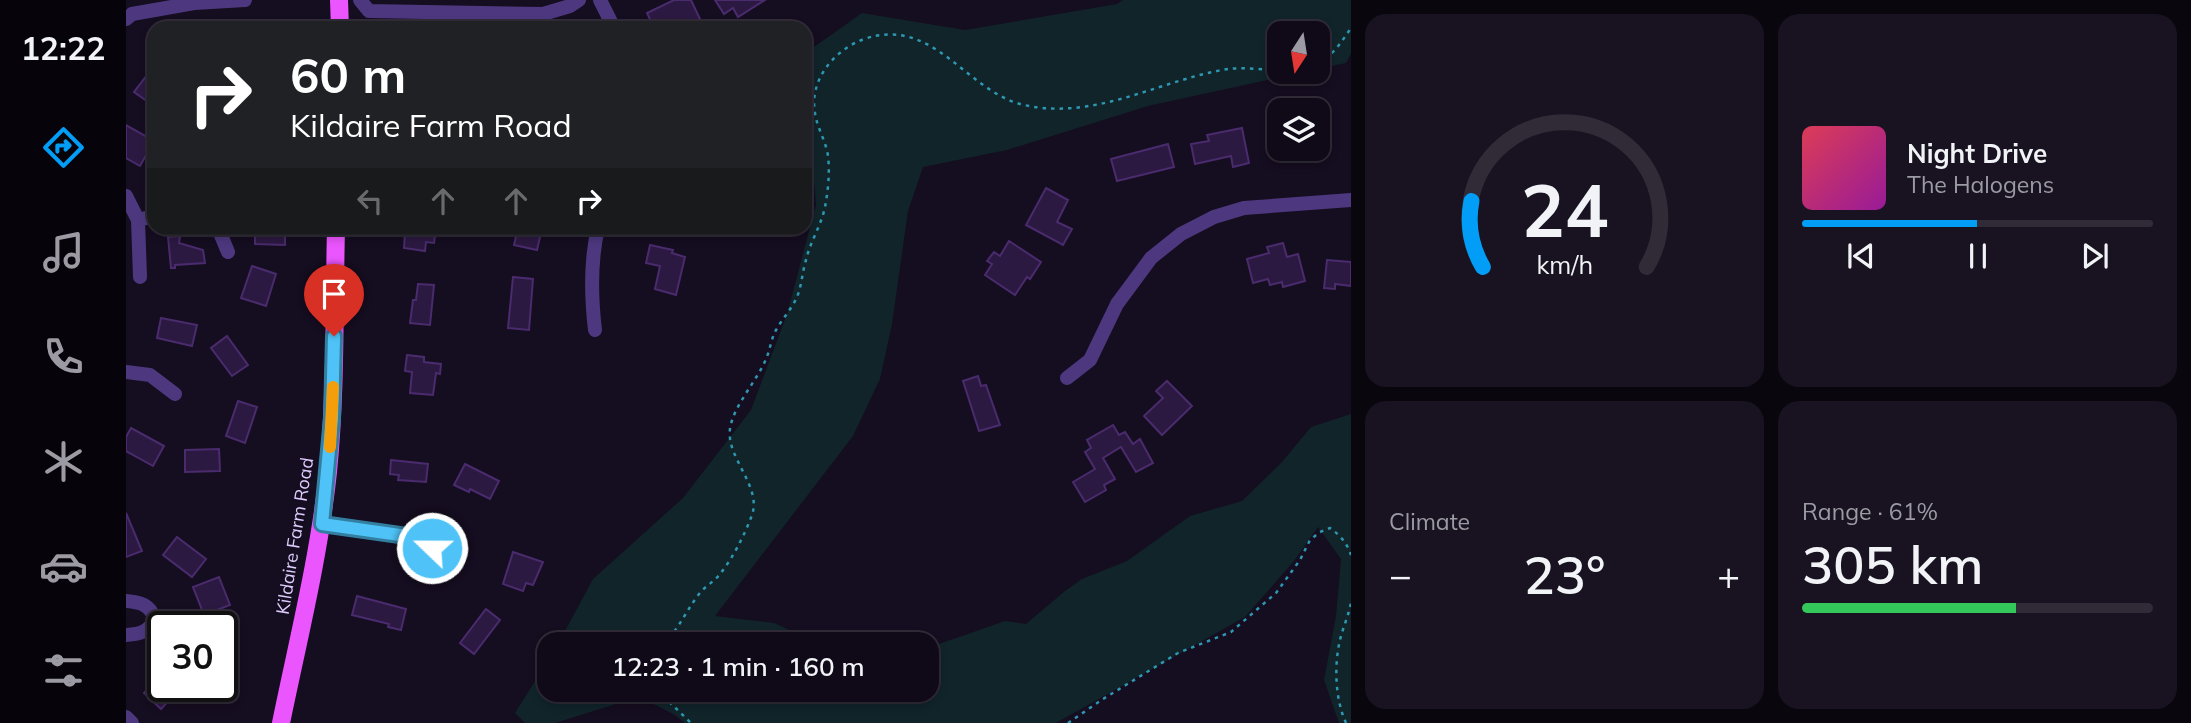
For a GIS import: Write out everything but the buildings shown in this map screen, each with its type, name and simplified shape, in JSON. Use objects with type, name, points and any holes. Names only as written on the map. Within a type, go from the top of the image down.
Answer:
[{"type":"main road","points":[[340,0],[340,21]]},
{"type":"main road","name":"Kildaire Farm Road","points":[[281,723],[322,524],[332,418],[336,235]]},
{"type":"street","points":[[128,12],[194,3],[245,0]]},
{"type":"street","points":[[360,0],[369,11],[518,15],[556,11],[579,0]]},
{"type":"street","points":[[600,0],[610,21]]},
{"type":"street","points":[[126,196],[138,220],[140,277]]},
{"type":"street","points":[[1067,378],[1090,360],[1116,304],[1151,258],[1181,234],[1214,217],[1244,208],[1351,200]]},
{"type":"street","points":[[138,220],[147,218]]},
{"type":"street","points":[[221,235],[228,252]]},
{"type":"street","points":[[595,330],[592,261],[597,235]]},
{"type":"street","points":[[126,372],[150,375],[175,394]]},
{"type":"street","points":[[322,524],[421,538],[443,557]]},
{"type":"street","points":[[126,601],[147,606],[152,610],[155,619],[149,630],[126,635]]},
{"type":"street","points":[[126,717],[132,723]]},
{"type":"path","points":[[1330,54],[1351,28]]},
{"type":"path","points":[[675,632],[700,592],[719,576],[753,512],[753,500],[730,440],[730,427],[766,359],[775,332],[797,298],[806,258],[822,216],[828,186],[828,158],[815,116],[814,101],[819,79],[835,57],[860,41],[873,37],[903,36],[936,48],[1000,96],[1035,107],[1070,109],[1100,105],[1180,80],[1230,69],[1267,71]]},
{"type":"path","points":[[1069,723],[1102,699],[1178,653],[1231,632],[1276,593],[1300,560],[1310,540],[1320,532],[1330,528],[1336,532],[1345,541],[1351,555]]},
{"type":"path","points":[[1346,723],[1339,700],[1337,670],[1340,641],[1351,602]]},
{"type":"path","points":[[669,702],[691,723]]},
{"type":"shaded area","points":[[1123,0],[1351,0],[1351,53],[1346,63],[1330,66],[1330,21],[1267,21],[1267,80],[1148,106],[1007,150],[923,167],[908,211],[892,324],[880,379],[853,436],[715,616],[774,623],[794,632],[564,632],[593,579],[683,498],[751,410],[787,314],[808,235],[812,235],[816,205],[812,157],[814,47],[862,13],[965,30],[1117,4]]},
{"type":"shaded area","points":[[1351,414],[1351,723],[1339,723],[1324,680],[1336,616],[1341,559],[1318,527],[1294,561],[1245,617],[1056,723],[685,723],[650,702],[939,702],[939,644],[1005,621],[1026,624],[1082,579],[1127,561],[1190,516],[1242,501],[1281,463],[1311,427]]},
{"type":"shaded area","points":[[537,678],[537,702],[628,702],[555,723],[525,723],[515,713]]},
{"type":"slow traffic","points":[[330,447],[333,387]]},
{"type":"route","points":[[334,336],[332,418],[322,524],[421,538],[432,548]]}]
